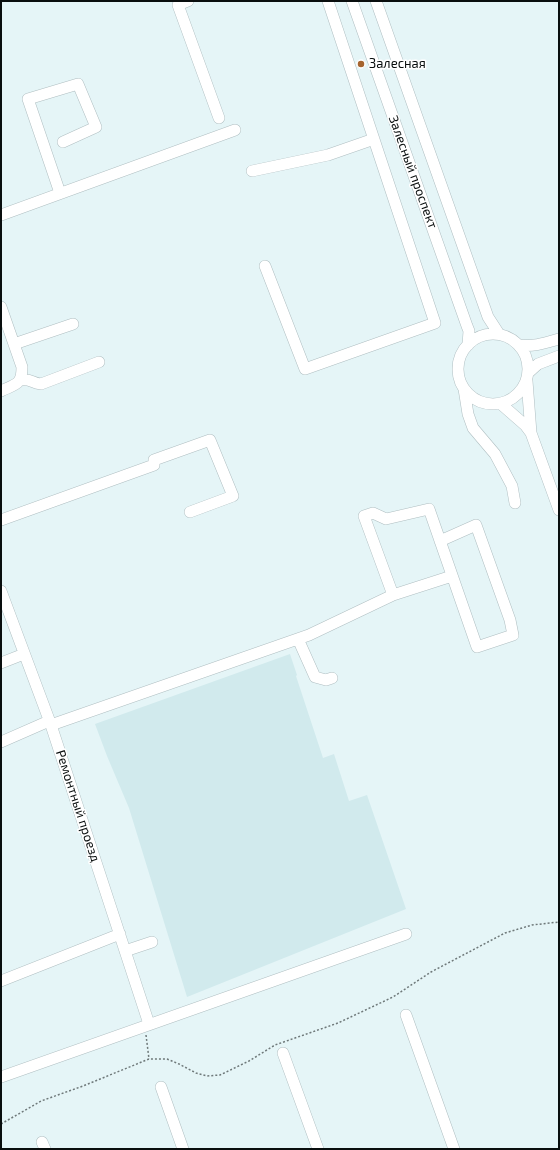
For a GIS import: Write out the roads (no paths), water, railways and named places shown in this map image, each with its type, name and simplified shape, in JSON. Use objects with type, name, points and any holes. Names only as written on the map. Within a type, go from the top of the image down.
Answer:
[{"type":"street","points":[[188,1],[178,5],[220,118]]},
{"type":"street","points":[[265,266],[305,369],[435,323],[328,1]]},
{"type":"street","name":"Залесный проспект","points":[[352,1],[468,326],[468,345]]},
{"type":"street","name":"Залесный проспект","points":[[376,1],[488,316],[499,334]]},
{"type":"street","points":[[60,193],[28,99],[78,84],[96,127],[63,142]]},
{"type":"street","points":[[1,215],[235,130]]},
{"type":"street","points":[[252,171],[328,155],[374,139]]},
{"type":"street","points":[[1,306],[22,367],[22,376],[18,383],[1,391]]},
{"type":"street","points":[[14,344],[73,324]]},
{"type":"street","points":[[515,503],[512,486],[495,454],[473,428],[468,414],[464,389],[459,378],[458,366],[462,354],[468,345],[477,338],[499,334],[513,340],[519,345],[525,354],[528,363],[531,433]]},
{"type":"street","points":[[519,345],[529,347],[535,346],[559,338]]},
{"type":"street","points":[[464,389],[471,397],[480,402],[491,405],[501,404],[518,395],[528,377],[538,364],[559,356]]},
{"type":"street","points":[[20,380],[26,379],[36,384],[41,384],[99,362]]},
{"type":"street","points":[[501,404],[525,425],[531,433],[559,510]]},
{"type":"street","points":[[1,520],[154,465],[154,460],[210,440],[233,496],[190,512]]},
{"type":"street","points":[[393,595],[364,516],[373,513],[386,519],[429,509],[452,576],[478,647],[513,636],[510,620],[476,525],[440,541]]},
{"type":"street","points":[[1,742],[50,723],[304,637],[393,595],[452,576]]},
{"type":"street","name":"Ремонтный проезд","points":[[1,590],[50,723],[149,1024]]},
{"type":"street","points":[[304,637],[315,677],[326,680],[332,678]]},
{"type":"street","points":[[1,663],[24,654]]},
{"type":"street","points":[[1,981],[120,934]]},
{"type":"street","points":[[1,1077],[406,934]]},
{"type":"street","points":[[125,951],[152,942]]},
{"type":"street","points":[[406,1015],[454,1149]]},
{"type":"street","points":[[283,1053],[318,1149]]},
{"type":"street","points":[[161,1087],[183,1149]]},
{"type":"place","name":"Залесная","points":[[361,64]]}]
